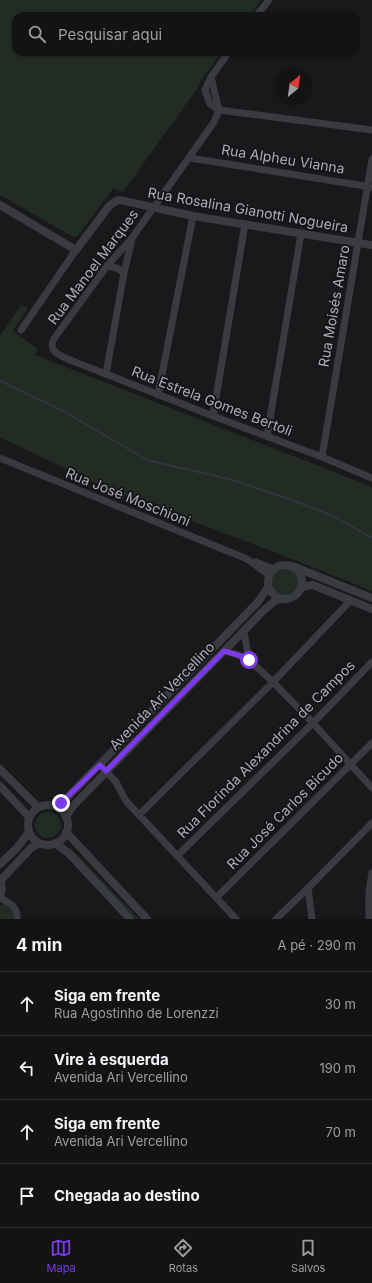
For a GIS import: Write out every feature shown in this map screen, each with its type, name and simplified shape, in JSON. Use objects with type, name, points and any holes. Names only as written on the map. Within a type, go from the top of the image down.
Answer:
[{"type":"street","points":[[259,12],[269,0]]},
{"type":"street","points":[[226,56],[211,77],[220,110],[372,130]]},
{"type":"street","name":"Rua Manoel Marques","points":[[54,340],[107,266],[132,238],[190,158],[214,122],[220,110]]},
{"type":"street","name":"Rua Alpheu Vianna","points":[[190,158],[370,186]]},
{"type":"street","name":"Rua Moisés Amaro","points":[[322,457],[358,243],[370,186],[372,160]]},
{"type":"street","name":"Rua Rosalina Gianotti Nogueira","points":[[76,250],[109,206],[113,202],[120,200],[193,216],[372,245]]},
{"type":"street","points":[[0,205],[76,250],[21,330]]},
{"type":"street","points":[[158,395],[193,216]]},
{"type":"street","points":[[213,416],[245,224]]},
{"type":"street","points":[[267,436],[301,234]]},
{"type":"street","points":[[106,374],[124,273],[132,238]]},
{"type":"street","points":[[107,266],[117,268],[124,273]]},
{"type":"street","name":"Rua Estrela Gomes Bertoli","points":[[54,340],[52,345],[53,349],[56,353],[65,358],[322,457],[372,478]]},
{"type":"street","name":"Rua José Moschioni","points":[[0,458],[246,560],[262,564],[271,572]]},
{"type":"street","points":[[372,598],[286,564],[281,565],[271,572],[268,579],[268,587],[271,593],[282,599],[293,597],[301,588],[314,585],[372,609]]},
{"type":"street","points":[[294,567],[300,575],[302,584],[301,588]]},
{"type":"street","name":"Avenida Ari Vercellino","points":[[58,807],[258,602],[268,587]]},
{"type":"street","name":"Avenida Ari Vercellino","points":[[66,817],[72,807],[106,771],[267,607],[276,600],[282,599]]},
{"type":"street","points":[[139,815],[273,682],[351,600]]},
{"type":"street","points":[[244,631],[249,660]]},
{"type":"street","points":[[224,651],[249,660],[273,682],[372,788]]},
{"type":"street","name":"Rua Florinda Alexandrina de Campos","points":[[178,855],[372,662]]},
{"type":"street","name":"Rua José Carlos Bicudo","points":[[217,897],[372,743]]},
{"type":"street","points":[[100,765],[116,782],[126,801],[178,855],[236,919]]},
{"type":"street","points":[[0,769],[38,807]]},
{"type":"street","points":[[0,786],[29,817]]},
{"type":"street","points":[[46,804],[58,807],[63,811],[66,817],[68,827],[60,841],[47,845],[33,839],[29,832],[29,817],[38,807],[46,804]]},
{"type":"street","points":[[276,919],[369,830],[372,823]]},
{"type":"street","points":[[0,864],[16,849],[29,832]]},
{"type":"street","points":[[66,832],[147,919]]},
{"type":"street","points":[[17,919],[17,910],[13,905],[0,897],[2,889],[1,879],[30,849],[40,843]]},
{"type":"street","points":[[55,843],[67,852],[130,919]]},
{"type":"street","points":[[368,919],[369,891],[372,873]]},
{"type":"street","points":[[308,888],[312,919]]},
{"type":"shaded area","points":[[0,0],[261,0],[252,12],[12,12],[12,56],[219,56],[123,192],[113,189],[77,236],[73,237],[0,195]]},
{"type":"shaded area","points":[[21,305],[28,308],[13,331],[38,349],[35,355],[372,487],[372,591],[107,489],[0,437],[0,336]]},
{"type":"shaded area","points":[[285,568],[295,572],[299,582],[295,592],[285,596],[275,592],[271,582],[275,572]]},
{"type":"shaded area","points":[[48,812],[57,816],[61,825],[57,834],[48,838],[39,834],[35,825],[39,816]]},
{"type":"shaded area","points":[[70,847],[139,919],[136,919],[67,849]]},
{"type":"shaded area","points":[[4,904],[12,910],[14,919],[0,919],[0,905]]},
{"type":"waterway","points":[[0,381],[65,412],[147,460],[233,480],[292,500],[333,516],[372,537]]},
{"type":"route","points":[[61,803],[100,765],[106,771],[224,651],[231,652],[249,660]]}]
